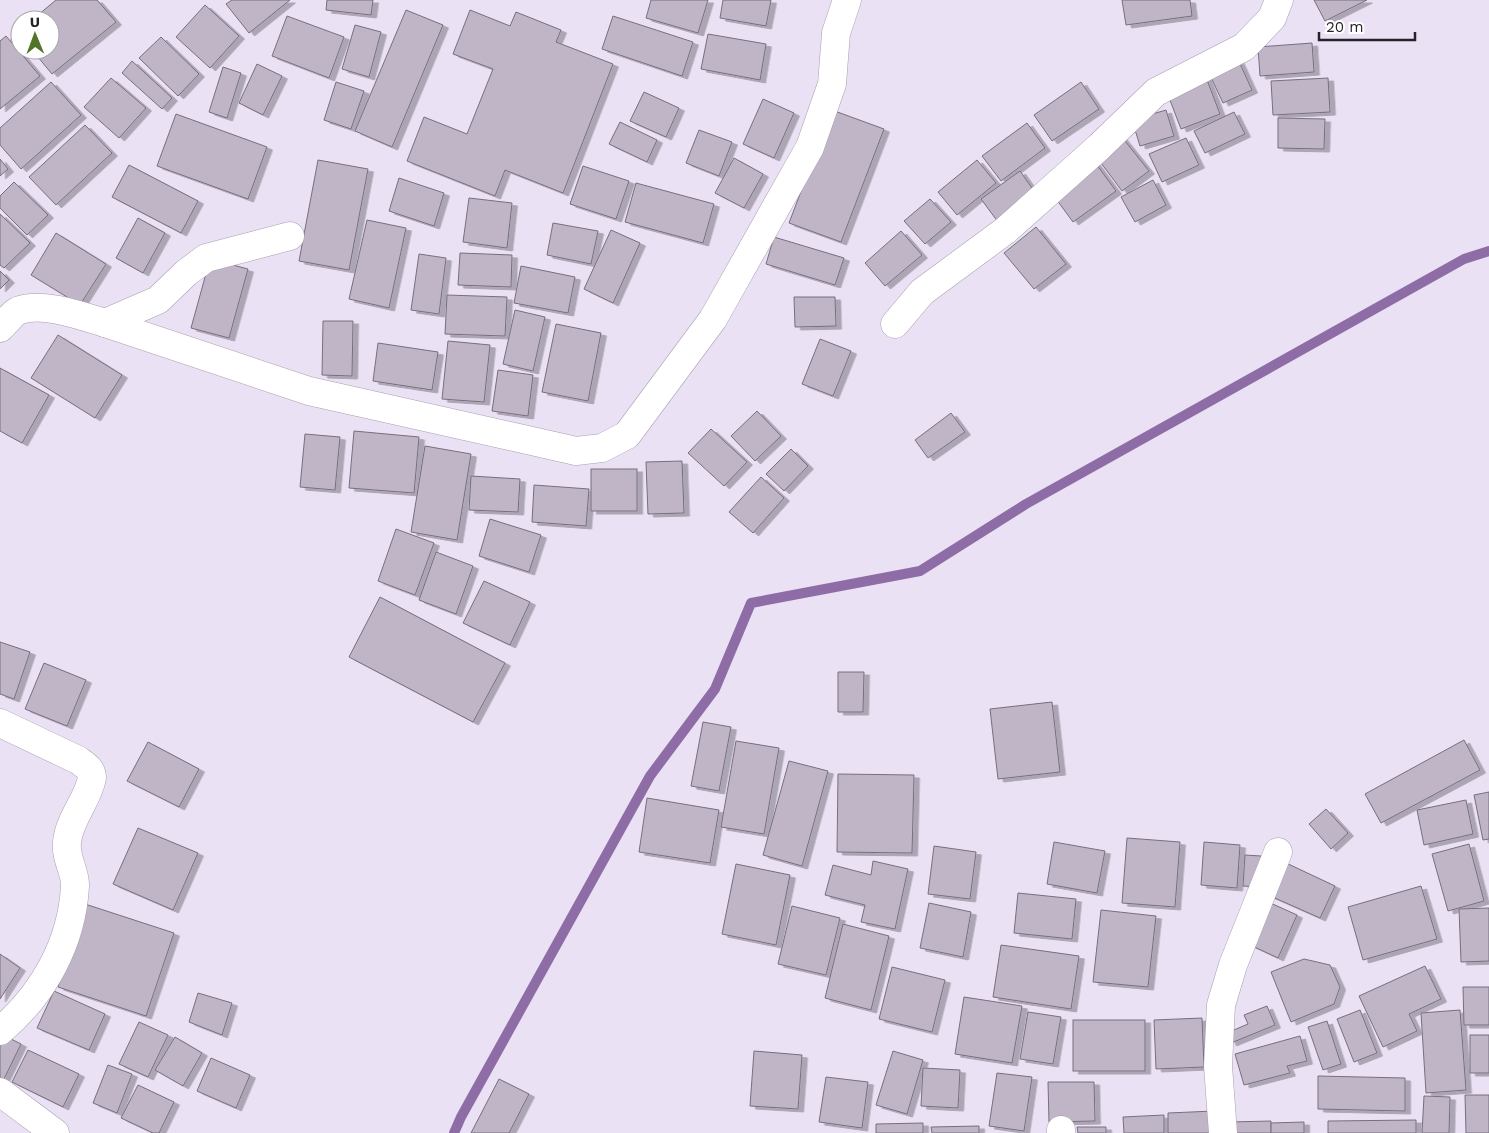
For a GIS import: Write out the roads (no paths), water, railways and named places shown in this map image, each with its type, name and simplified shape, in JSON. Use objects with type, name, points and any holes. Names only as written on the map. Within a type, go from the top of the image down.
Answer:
[{"type":"street","points":[[0,328],[18,310],[38,307],[105,323],[309,392],[576,451],[602,448],[627,435],[713,319],[810,147],[832,84],[836,33],[847,0]]},
{"type":"street","points":[[895,324],[922,292],[1006,230],[1099,147],[1156,92],[1244,47],[1272,18],[1279,0]]},
{"type":"street","points":[[105,323],[158,300],[186,273],[206,258],[290,236]]},
{"type":"street","points":[[0,723],[78,760],[92,772],[91,783],[72,825],[67,842],[69,862],[76,886],[67,928],[53,967],[43,985],[23,1010],[0,1032]]},
{"type":"street","points":[[1223,1133],[1218,1066],[1221,1005],[1233,965],[1278,852]]},
{"type":"street","points":[[0,1092],[55,1133]]},
{"type":"waterway","points":[[454,1133],[461,1117],[650,776],[715,689],[751,603],[920,571],[1026,504],[1464,259],[1489,251]]}]
